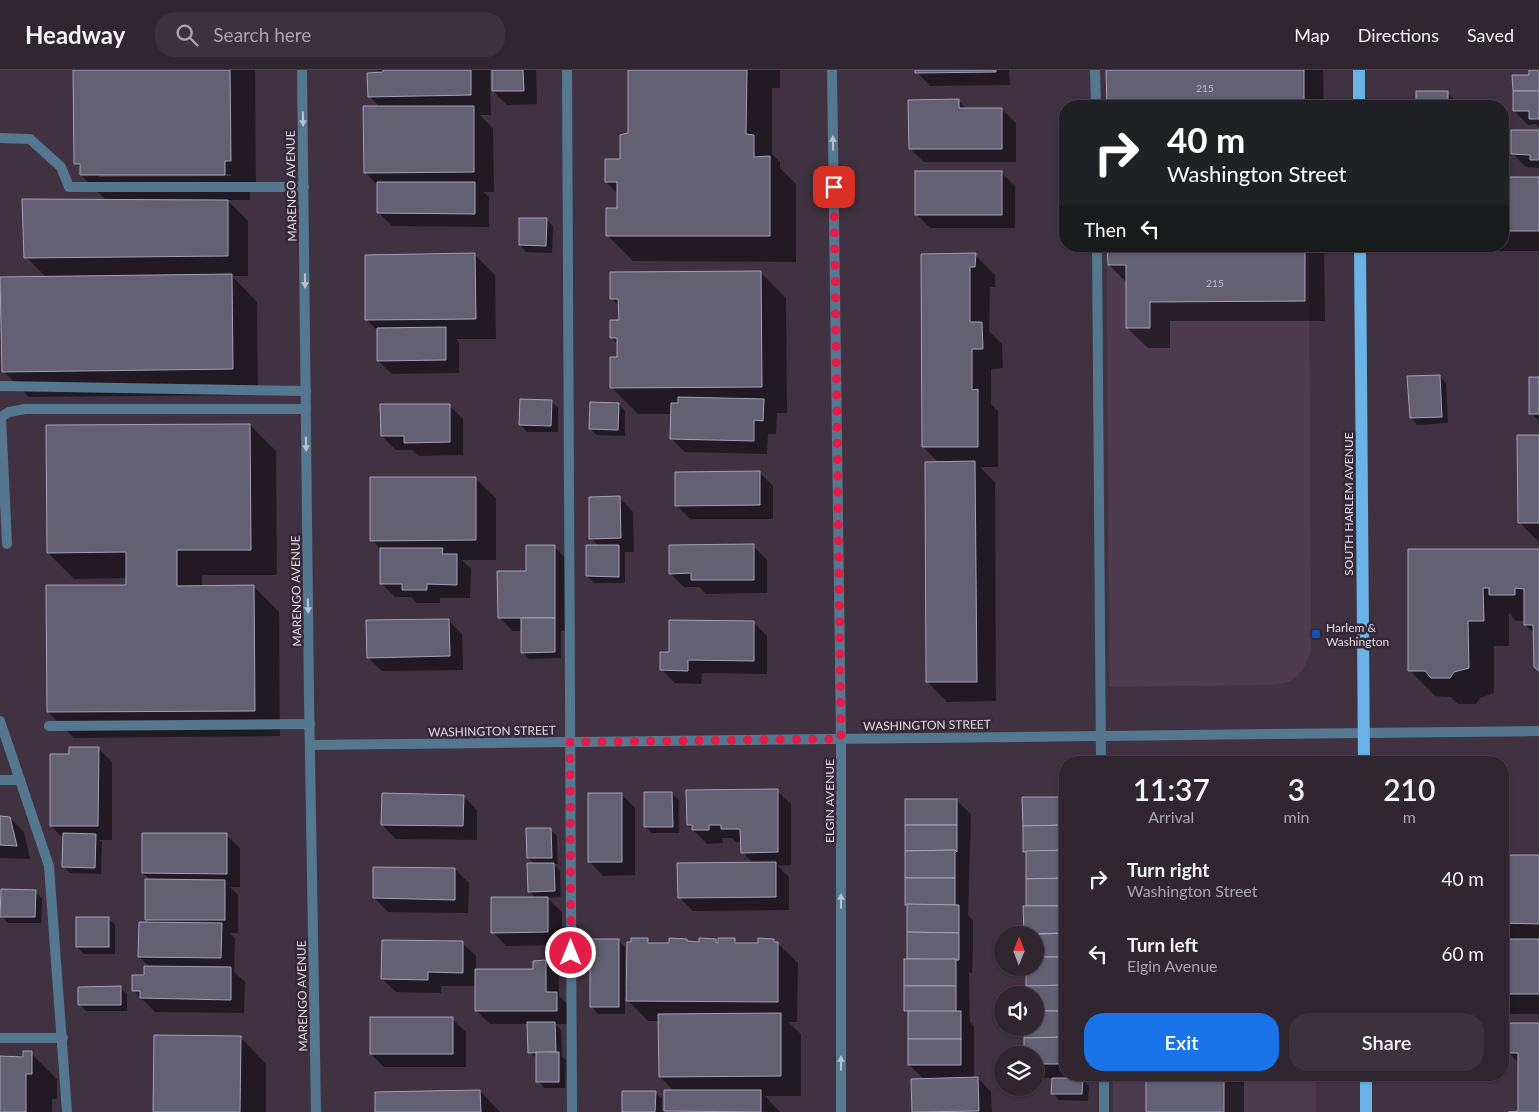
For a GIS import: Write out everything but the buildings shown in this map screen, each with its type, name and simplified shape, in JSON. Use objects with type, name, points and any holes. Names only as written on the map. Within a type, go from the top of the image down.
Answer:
[{"type":"main road","points":[[1359,70],[1359,100]]},
{"type":"main road","name":"SOUTH HARLEM AVENUE","points":[[1360,252],[1364,756]]},
{"type":"main road","points":[[1366,1081],[1366,1112]]},
{"type":"street","name":"MARENGO AVENUE","points":[[302,70],[316,1112]]},
{"type":"street","points":[[567,70],[572,1112]]},
{"type":"street","name":"ELGIN AVENUE","points":[[832,70],[841,739],[841,1112]]},
{"type":"street","points":[[1095,70],[1096,100]]},
{"type":"street","points":[[0,138],[30,139],[61,167],[70,187],[304,187]]},
{"type":"street","points":[[1097,252],[1101,756]]},
{"type":"street","points":[[0,386],[306,390]]},
{"type":"street","points":[[7,544],[1,417],[9,412],[25,409],[306,409]]},
{"type":"street","points":[[0,721],[49,866],[67,1112]]},
{"type":"street","points":[[49,726],[310,724]]},
{"type":"street","name":"WASHINGTON STREET","points":[[310,745],[1539,731]]},
{"type":"street","points":[[0,780],[20,780]]},
{"type":"street","points":[[0,1038],[63,1038]]},
{"type":"street","points":[[1104,1081],[1104,1112]]},
{"type":"shaded area","points":[[1107,252],[1309,252],[1310,655],[1302,671],[1289,682],[1272,685],[1109,687]]},
{"type":"shaded area","points":[[1113,1081],[1316,1081],[1316,1112],[1113,1112]]},
{"type":"place","name":"Harlem & Washington","points":[[1316,634]]},
{"type":"route","points":[[571,953],[570,742],[841,739],[834,187]]}]
